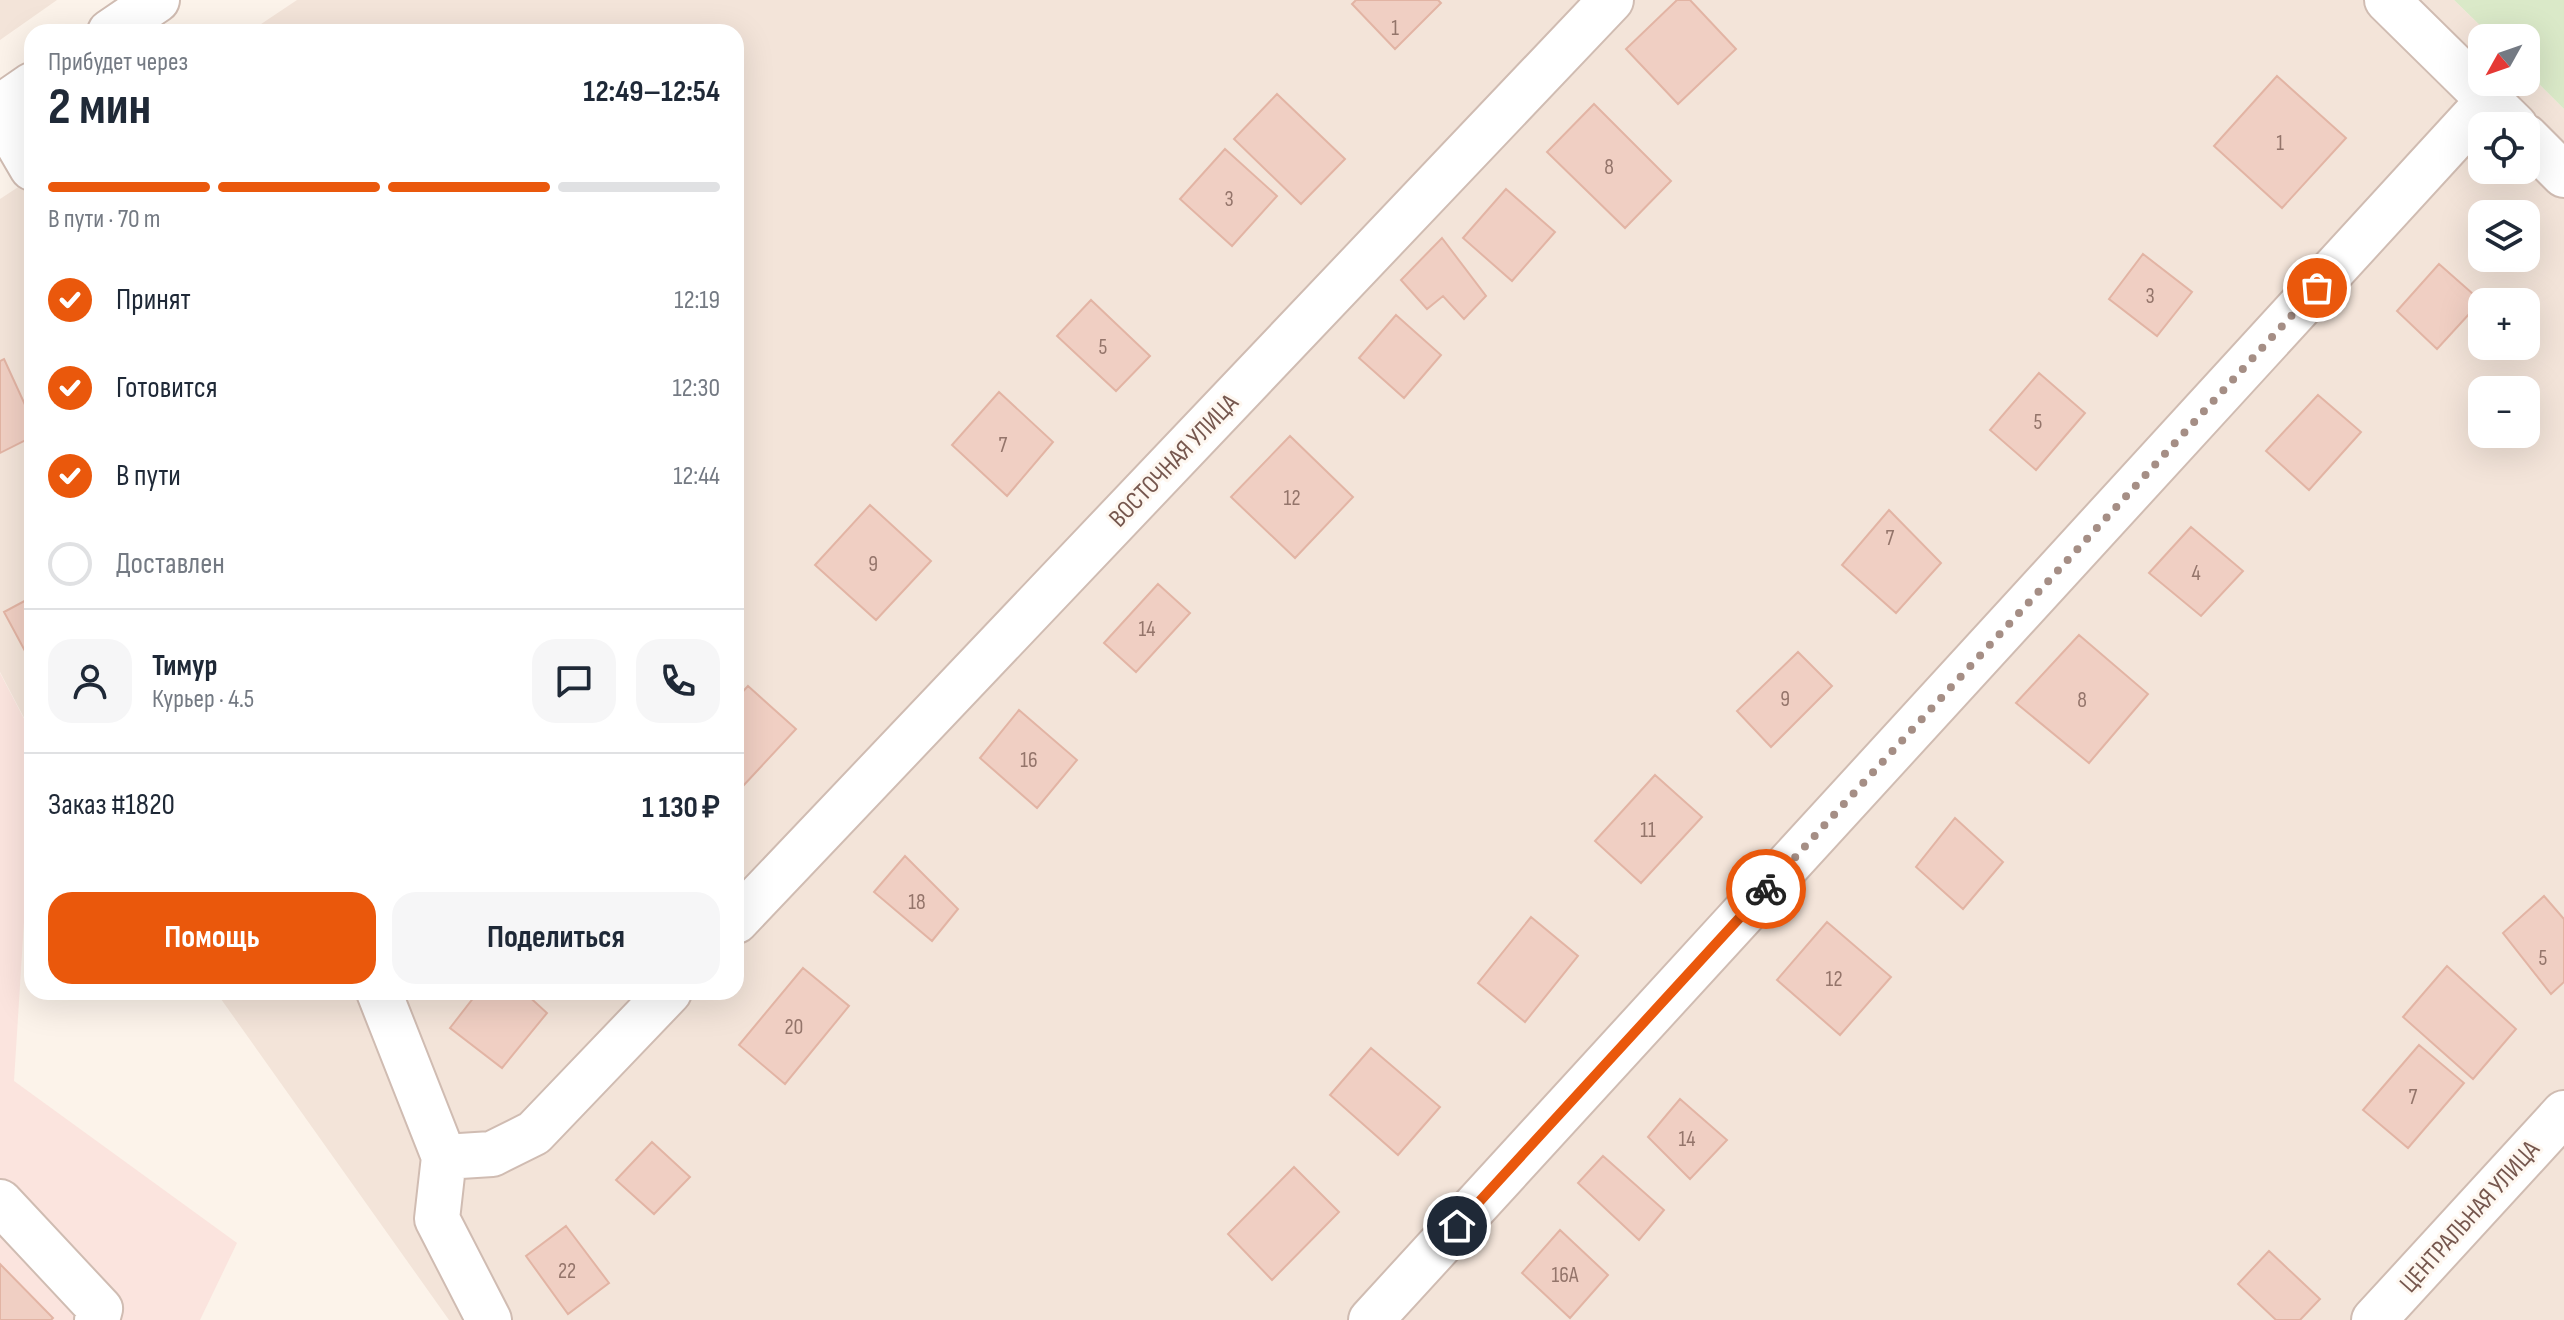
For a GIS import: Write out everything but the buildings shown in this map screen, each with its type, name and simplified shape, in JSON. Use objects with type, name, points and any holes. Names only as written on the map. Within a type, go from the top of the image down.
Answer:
[{"type":"street","points":[[122,24],[157,0]]},
{"type":"street","name":"ВОСТОЧНАЯ УЛИЦА","points":[[744,913],[1611,0]]},
{"type":"street","points":[[2387,0],[2501,112]]},
{"type":"street","points":[[18,98],[24,128]]},
{"type":"street","points":[[1371,1320],[2468,149]]},
{"type":"street","points":[[2540,151],[2564,175]]},
{"type":"street","points":[[382,1000],[444,1157],[437,1219],[489,1320]]},
{"type":"street","points":[[444,1157],[492,1154],[534,1133],[661,1000]]},
{"type":"street","name":"ЦЕНТРАЛЬНАЯ УЛИЦА","points":[[2374,1320],[2564,1113]]},
{"type":"street","points":[[0,1202],[100,1309],[97,1320]]},
{"type":"shaded area","points":[[0,0],[57,0],[0,40]]},
{"type":"shaded area","points":[[297,0],[2454,0],[2479,24],[2468,24],[2468,96],[2540,96],[2540,85],[2564,109],[2564,1320],[449,1320],[222,1000],[744,1000],[744,24],[261,24]]},
{"type":"shaded area","points":[[24,183],[24,718],[0,672],[0,199]]},
{"type":"shaded area","points":[[0,673],[24,719],[24,922],[14,1081],[237,1243],[200,1320],[0,1320]]},
{"type":"green space","points":[[2454,0],[2564,0],[2564,109],[2540,85],[2540,24],[2479,24]]},
{"type":"way so far","points":[[1766,889],[2317,288]]},
{"type":"route","points":[[1457,1226],[1766,889]]}]
